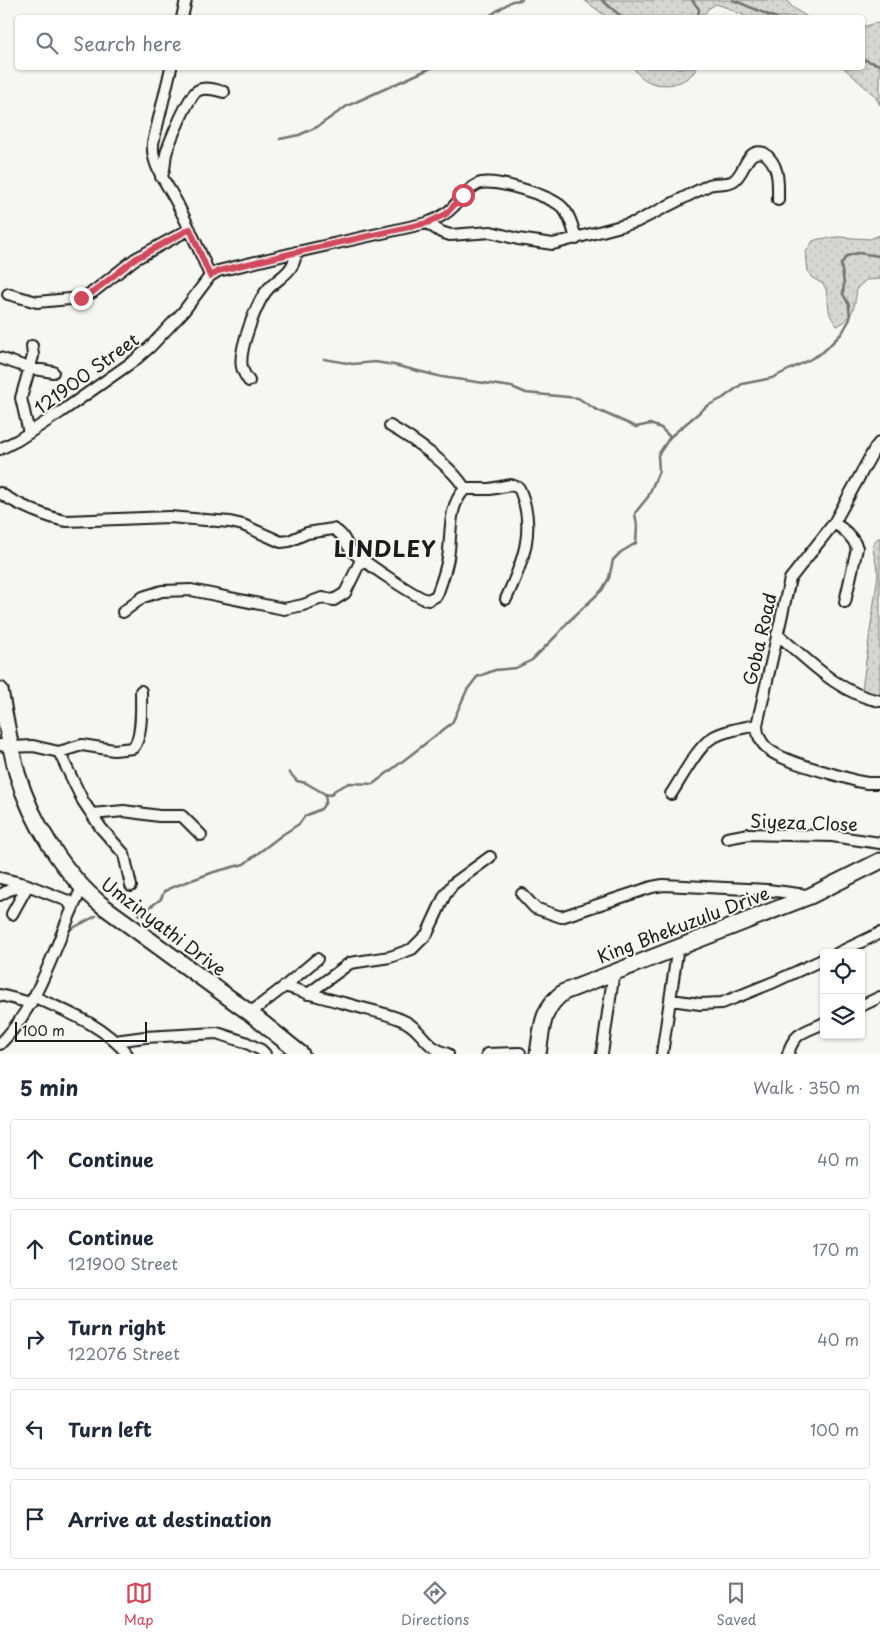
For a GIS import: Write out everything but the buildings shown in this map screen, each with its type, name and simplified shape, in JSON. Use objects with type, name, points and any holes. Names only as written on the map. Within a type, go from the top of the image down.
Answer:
[{"type":"street","points":[[183,15],[186,0]]},
{"type":"street","points":[[171,70],[153,143],[154,158],[161,177],[173,195],[190,229],[210,276],[218,271],[427,223],[439,218],[452,209],[470,189],[480,183],[488,182],[500,183],[549,199],[562,207],[576,239]]},
{"type":"street","points":[[161,177],[174,131],[195,93],[205,89],[224,92]]},
{"type":"street","points":[[427,223],[441,232],[450,235],[491,232],[550,244],[572,238],[576,239],[636,222],[679,198],[712,183],[730,182],[737,177],[750,156],[756,152],[764,153],[778,172],[778,200]]},
{"type":"street","points":[[8,294],[37,302],[81,298],[93,292],[135,259],[190,229]]},
{"type":"street","points":[[249,381],[242,367],[244,341],[262,298],[268,288],[293,266],[296,252]]},
{"type":"street","name":"121900 Street","points":[[0,449],[29,433],[136,360],[183,312],[210,276]]},
{"type":"street","points":[[29,433],[21,398],[33,356],[32,346]]},
{"type":"street","points":[[0,358],[29,368],[53,372]]},
{"type":"street","points":[[390,426],[407,436],[458,477],[466,489]]},
{"type":"street","name":"Goba Road","points":[[757,725],[790,579],[834,523],[880,442]]},
{"type":"street","points":[[0,493],[47,515],[67,521],[169,516],[204,521],[230,522],[243,525],[283,542],[307,533],[334,529],[341,534],[354,553],[413,594],[428,600],[433,598],[438,592],[446,568],[454,510],[460,494],[466,489],[490,489],[511,485],[518,488],[522,496],[527,520],[527,538],[519,567],[506,600]]},
{"type":"street","points":[[834,523],[851,537],[857,548],[845,602]]},
{"type":"street","points":[[123,612],[143,597],[162,591],[191,590],[284,609],[322,598],[334,600],[345,593],[362,558]]},
{"type":"street","points":[[777,634],[834,681],[858,695],[880,701]]},
{"type":"street","name":"Umzinyathi Drive","points":[[0,690],[6,746],[26,798],[50,844],[82,888],[103,906],[250,1013],[301,1054]]},
{"type":"street","points":[[6,746],[33,746],[59,752],[82,745],[114,750],[134,747],[139,734],[142,691]]},
{"type":"street","points":[[671,794],[699,749],[712,737],[732,730],[757,725],[762,743],[769,751],[777,755],[856,781],[880,783]]},
{"type":"street","points":[[59,752],[83,801],[106,835],[124,855],[131,886]]},
{"type":"street","points":[[92,814],[124,811],[159,816],[182,816],[202,835]]},
{"type":"street","name":"Siyeza Close","points":[[727,838],[749,834],[832,836],[880,843]]},
{"type":"street","points":[[308,994],[350,963],[390,957],[412,949],[427,934],[445,895],[453,884],[490,857]]},
{"type":"street","name":"King Bhekuzulu Drive","points":[[538,1054],[544,1016],[554,999],[564,992],[810,896],[880,862]]},
{"type":"street","points":[[0,878],[28,885],[68,901],[72,908]]},
{"type":"street","points":[[0,895],[8,890],[28,885]]},
{"type":"street","points":[[12,914],[28,885]]},
{"type":"street","points":[[522,894],[535,908],[561,917],[652,887],[664,885],[768,890],[810,896]]},
{"type":"street","points":[[0,1044],[12,1032],[33,1000],[82,888]]},
{"type":"street","points":[[846,949],[880,933]]},
{"type":"street","points":[[662,1054],[678,946]]},
{"type":"street","points":[[250,1013],[317,959]]},
{"type":"street","points":[[671,1000],[700,1004],[722,1003],[820,961]]},
{"type":"street","points":[[602,1054],[614,971]]},
{"type":"street","points":[[285,986],[392,1016],[415,1028],[427,1043],[435,1049],[448,1054]]},
{"type":"street","points":[[0,995],[33,1000],[92,1026],[115,1041],[127,1054]]},
{"type":"street","points":[[865,1004],[880,997]]},
{"type":"street","points":[[788,1054],[796,1037],[820,1025]]},
{"type":"street","points":[[115,1041],[145,1037],[217,1033],[245,1042],[265,1054]]},
{"type":"street","points":[[487,1054],[520,1053]]},
{"type":"shaded area","points":[[584,0],[787,0],[792,7],[804,15],[743,15],[716,4],[708,9],[704,15],[604,15]]},
{"type":"shaded area","points":[[875,23],[880,24],[880,105],[875,96],[846,70],[865,70],[865,26]]},
{"type":"shaded area","points":[[636,70],[695,70],[683,81],[675,84],[656,84],[640,76]]},
{"type":"shaded area","points":[[880,235],[880,279],[866,280],[857,288],[853,310],[843,323],[837,326],[830,315],[826,289],[823,284],[811,277],[808,271],[806,252],[813,241],[819,239],[838,237],[870,239]]},
{"type":"shaded area","points":[[878,538],[880,538],[880,697],[862,690],[878,574],[873,549]]},
{"type":"waterway","points":[[491,15],[512,1],[522,0]]},
{"type":"waterway","points":[[602,0],[620,15]]},
{"type":"waterway","points":[[692,0],[699,9],[698,15]]},
{"type":"waterway","points":[[733,0],[769,15]]},
{"type":"waterway","points":[[865,60],[880,65]]},
{"type":"waterway","points":[[280,139],[299,135],[317,127],[347,106],[427,70]]},
{"type":"waterway","points":[[289,772],[297,781],[306,783],[325,794],[331,795],[335,790],[349,783],[373,784],[452,723],[467,690],[477,677],[495,670],[516,668],[532,660],[602,590],[609,578],[613,560],[621,552],[636,543],[637,526],[635,513],[648,497],[659,471],[658,455],[670,437],[707,406],[723,398],[742,384],[772,378],[823,352],[842,333],[850,319],[849,305],[843,294],[844,283],[841,264],[847,256],[858,253],[880,256]]},
{"type":"waterway","points":[[324,359],[353,364],[375,362],[442,377],[512,387],[526,393],[578,398],[595,409],[636,427],[650,424],[661,428],[669,436]]},
{"type":"waterway","points":[[139,915],[161,899],[164,892],[170,888],[214,872],[244,864],[299,824],[305,816],[321,809],[326,802],[325,794]]},
{"type":"waterway","points":[[71,929],[96,916]]},
{"type":"district","name":"LINDLEY","points":[[385,547]]},
{"type":"route","points":[[81,298],[93,292],[135,259],[190,229],[210,276],[218,271],[427,223],[446,214],[463,195]]}]
